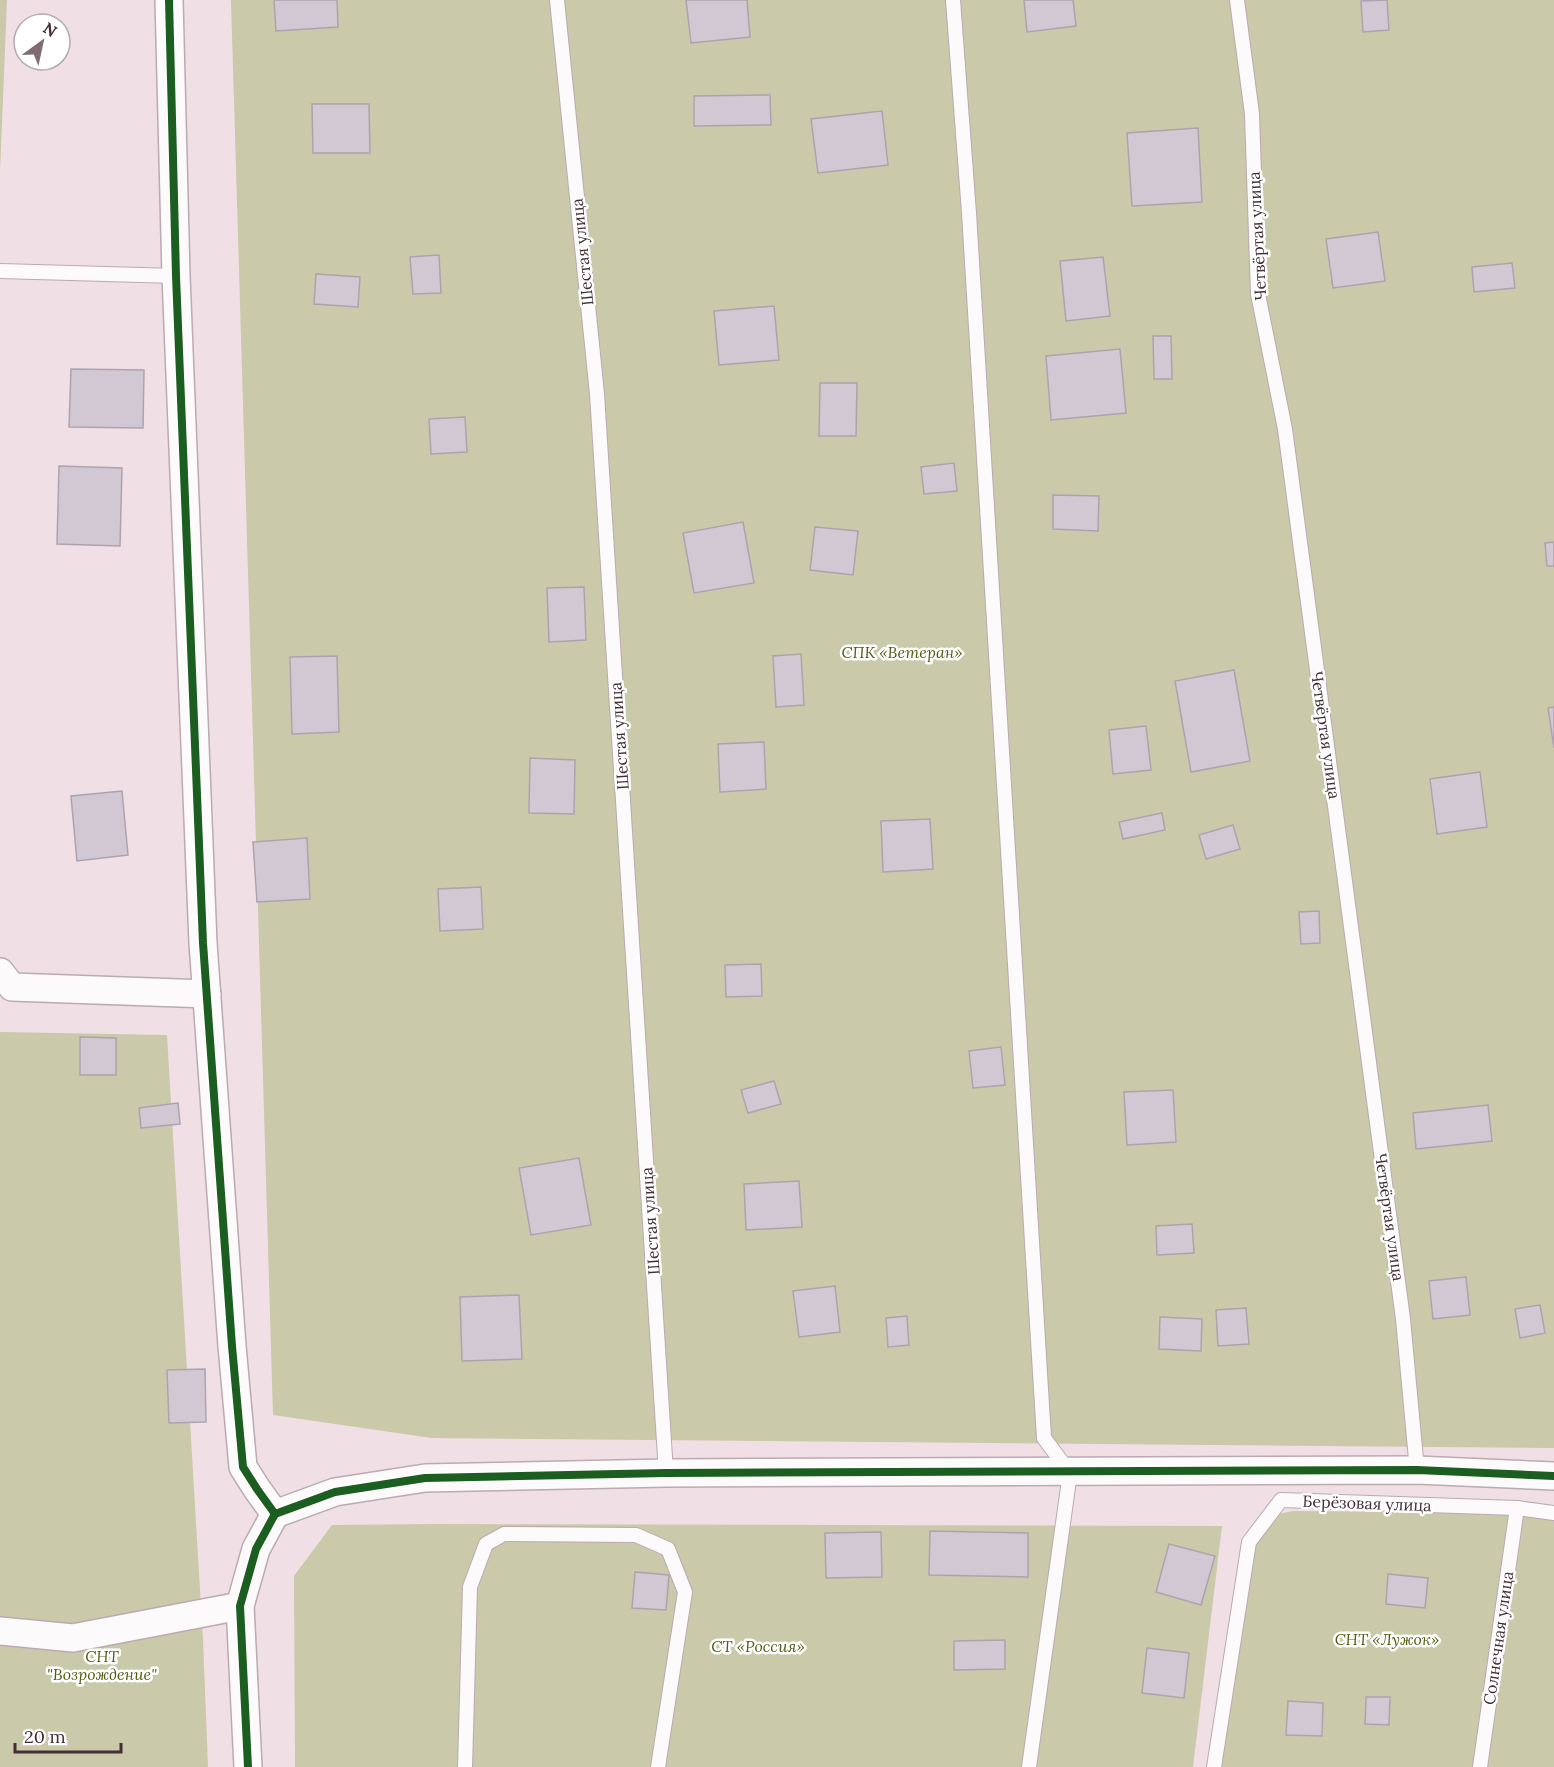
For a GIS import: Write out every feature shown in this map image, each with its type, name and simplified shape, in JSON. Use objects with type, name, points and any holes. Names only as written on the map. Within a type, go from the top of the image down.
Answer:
[{"type":"street","points":[[169,0],[176,276],[202,919],[231,1334],[243,1467],[276,1514]]},
{"type":"street","points":[[0,972],[12,987],[207,994]]},
{"type":"street","points":[[248,1767],[240,1606],[256,1549],[276,1514],[335,1492],[425,1478],[666,1473],[1417,1470],[1554,1476]]},
{"type":"street","points":[[0,1632],[73,1638],[240,1606]]},
{"type":"lane","name":"Шестая улица","points":[[557,0],[597,394],[666,1473]]},
{"type":"lane","points":[[953,0],[968,202],[1044,1438],[1070,1473],[1029,1767]]},
{"type":"lane","name":"Четвёртая улица","points":[[1237,0],[1252,114],[1258,294],[1287,441],[1402,1307],[1417,1470]]},
{"type":"lane","points":[[0,271],[176,276]]},
{"type":"lane","name":"Берёзовая улица","points":[[1214,1767],[1249,1542],[1281,1500],[1516,1508],[1554,1513]]},
{"type":"lane","name":"Солнечная улица","points":[[1480,1767],[1516,1508]]},
{"type":"lane","points":[[465,1767],[470,1587],[486,1544],[504,1534],[636,1535],[668,1549],[685,1592],[657,1767]]},
{"type":"green space","points":[[0,0],[7,0],[0,172]]},
{"type":"green space","name":"СПК «Ветеран»","points":[[231,0],[1554,0],[1554,1448],[432,1438],[273,1415]]},
{"type":"green space","name":"СНТ \"Возрождение\"","points":[[0,1032],[167,1035],[203,1640],[208,1767],[0,1767]]},
{"type":"green space","name":"СНТ «Лужок»","points":[[1293,1511],[1554,1513],[1554,1767],[1221,1767],[1259,1518]]},
{"type":"green space","name":"СТ «Россия»","points":[[332,1525],[1222,1526],[1193,1767],[295,1767],[294,1576]]},
{"type":"building","points":[[274,0],[337,0],[338,27],[276,31]]},
{"type":"building","points":[[686,0],[747,0],[750,37],[691,43]]},
{"type":"building","points":[[1024,0],[1073,0],[1076,26],[1027,32]]},
{"type":"building","points":[[1387,0],[1389,30],[1363,32],[1361,1]]},
{"type":"building","points":[[770,95],[771,125],[694,126],[694,96]]},
{"type":"building","points":[[312,104],[369,104],[370,153],[313,153]]},
{"type":"building","points":[[882,111],[888,165],[818,173],[811,119]]},
{"type":"building","points":[[1198,128],[1202,202],[1132,206],[1127,133]]},
{"type":"building","points":[[1378,232],[1385,281],[1333,288],[1326,239]]},
{"type":"building","points":[[439,255],[441,293],[413,294],[410,257]]},
{"type":"building","points":[[1103,257],[1110,316],[1066,321],[1060,261]]},
{"type":"building","points":[[1512,263],[1515,288],[1474,292],[1472,267]]},
{"type":"building","points":[[316,274],[360,277],[358,307],[314,304]]},
{"type":"building","points":[[774,306],[779,360],[719,365],[714,311]]},
{"type":"building","points":[[1153,336],[1171,336],[1172,379],[1154,379]]},
{"type":"building","points":[[1120,349],[1126,413],[1051,420],[1046,356]]},
{"type":"building","points":[[71,369],[144,370],[143,428],[69,427]]},
{"type":"building","points":[[820,383],[857,383],[856,436],[819,436]]},
{"type":"building","points":[[465,417],[467,452],[431,454],[429,419]]},
{"type":"building","points":[[954,463],[957,491],[924,494],[921,467]]},
{"type":"building","points":[[59,466],[122,468],[120,546],[57,544]]},
{"type":"building","points":[[1053,495],[1099,496],[1098,531],[1053,529]]},
{"type":"building","points":[[743,522],[754,583],[694,593],[683,533]]},
{"type":"building","points":[[815,527],[858,531],[853,575],[810,570]]},
{"type":"building","points":[[1554,542],[1554,566],[1547,566],[1545,543]]},
{"type":"building","points":[[584,587],[586,640],[549,642],[547,588]]},
{"type":"building","points":[[801,654],[804,705],[776,707],[773,656]]},
{"type":"building","points":[[337,656],[339,732],[292,734],[290,657]]},
{"type":"building","points":[[1234,670],[1250,761],[1191,772],[1175,681]]},
{"type":"building","points":[[1554,707],[1554,748],[1548,708]]},
{"type":"building","points":[[1146,726],[1151,770],[1113,774],[1109,730]]},
{"type":"building","points":[[764,742],[766,789],[720,792],[718,744]]},
{"type":"building","points":[[530,758],[575,760],[574,814],[529,813]]},
{"type":"building","points":[[1480,772],[1487,827],[1437,834],[1430,779]]},
{"type":"building","points":[[122,791],[128,855],[77,861],[71,796]]},
{"type":"building","points":[[1162,813],[1165,830],[1123,839],[1119,822]]},
{"type":"building","points":[[930,819],[933,869],[883,872],[881,821]]},
{"type":"building","points":[[1233,825],[1240,849],[1206,859],[1199,835]]},
{"type":"building","points":[[307,838],[310,899],[257,902],[253,842]]},
{"type":"building","points":[[481,887],[483,929],[440,931],[438,889]]},
{"type":"building","points":[[1319,911],[1320,943],[1301,944],[1299,912]]},
{"type":"building","points":[[761,964],[762,996],[726,997],[725,965]]},
{"type":"building","points":[[80,1037],[116,1038],[116,1075],[80,1075]]},
{"type":"building","points":[[1001,1047],[1005,1085],[973,1088],[969,1051]]},
{"type":"building","points":[[774,1081],[781,1104],[748,1113],[741,1090]]},
{"type":"building","points":[[1173,1090],[1176,1142],[1127,1145],[1124,1092]]},
{"type":"building","points":[[178,1103],[180,1124],[141,1128],[139,1108]]},
{"type":"building","points":[[1488,1105],[1492,1141],[1416,1149],[1413,1113]]},
{"type":"building","points":[[579,1158],[591,1225],[531,1235],[519,1168]]},
{"type":"building","points":[[799,1181],[802,1227],[746,1230],[744,1184]]},
{"type":"building","points":[[1192,1224],[1194,1253],[1157,1255],[1156,1226]]},
{"type":"building","points":[[1466,1277],[1470,1315],[1433,1319],[1429,1281]]},
{"type":"building","points":[[835,1286],[840,1332],[799,1337],[793,1291]]},
{"type":"building","points":[[519,1295],[522,1359],[462,1361],[460,1297]]},
{"type":"building","points":[[1540,1305],[1545,1333],[1520,1338],[1515,1309]]},
{"type":"building","points":[[1246,1308],[1249,1344],[1218,1346],[1216,1310]]},
{"type":"building","points":[[907,1316],[909,1345],[888,1347],[886,1318]]},
{"type":"building","points":[[1160,1317],[1202,1319],[1201,1351],[1159,1349]]},
{"type":"building","points":[[205,1369],[206,1422],[169,1423],[167,1370]]},
{"type":"building","points":[[930,1531],[1028,1533],[1028,1577],[929,1575]]},
{"type":"building","points":[[881,1532],[882,1577],[826,1578],[825,1533]]},
{"type":"building","points":[[1169,1544],[1215,1556],[1201,1605],[1156,1592]]},
{"type":"building","points":[[635,1572],[669,1575],[666,1610],[632,1608]]},
{"type":"building","points":[[1388,1574],[1428,1578],[1425,1608],[1386,1604]]},
{"type":"building","points":[[1005,1640],[1005,1669],[954,1670],[954,1641]]},
{"type":"building","points":[[1147,1648],[1189,1653],[1184,1698],[1142,1693]]},
{"type":"building","points":[[1366,1697],[1390,1697],[1389,1725],[1365,1724]]},
{"type":"building","points":[[1288,1701],[1323,1703],[1322,1736],[1286,1735]]},
{"type":"cycle path","points":[[169,0],[176,276],[203,943],[243,1467],[275,1514]]},
{"type":"cycle path","points":[[248,1767],[240,1606],[256,1549],[275,1514],[335,1492],[425,1478],[666,1473],[1417,1470],[1554,1476]]}]
